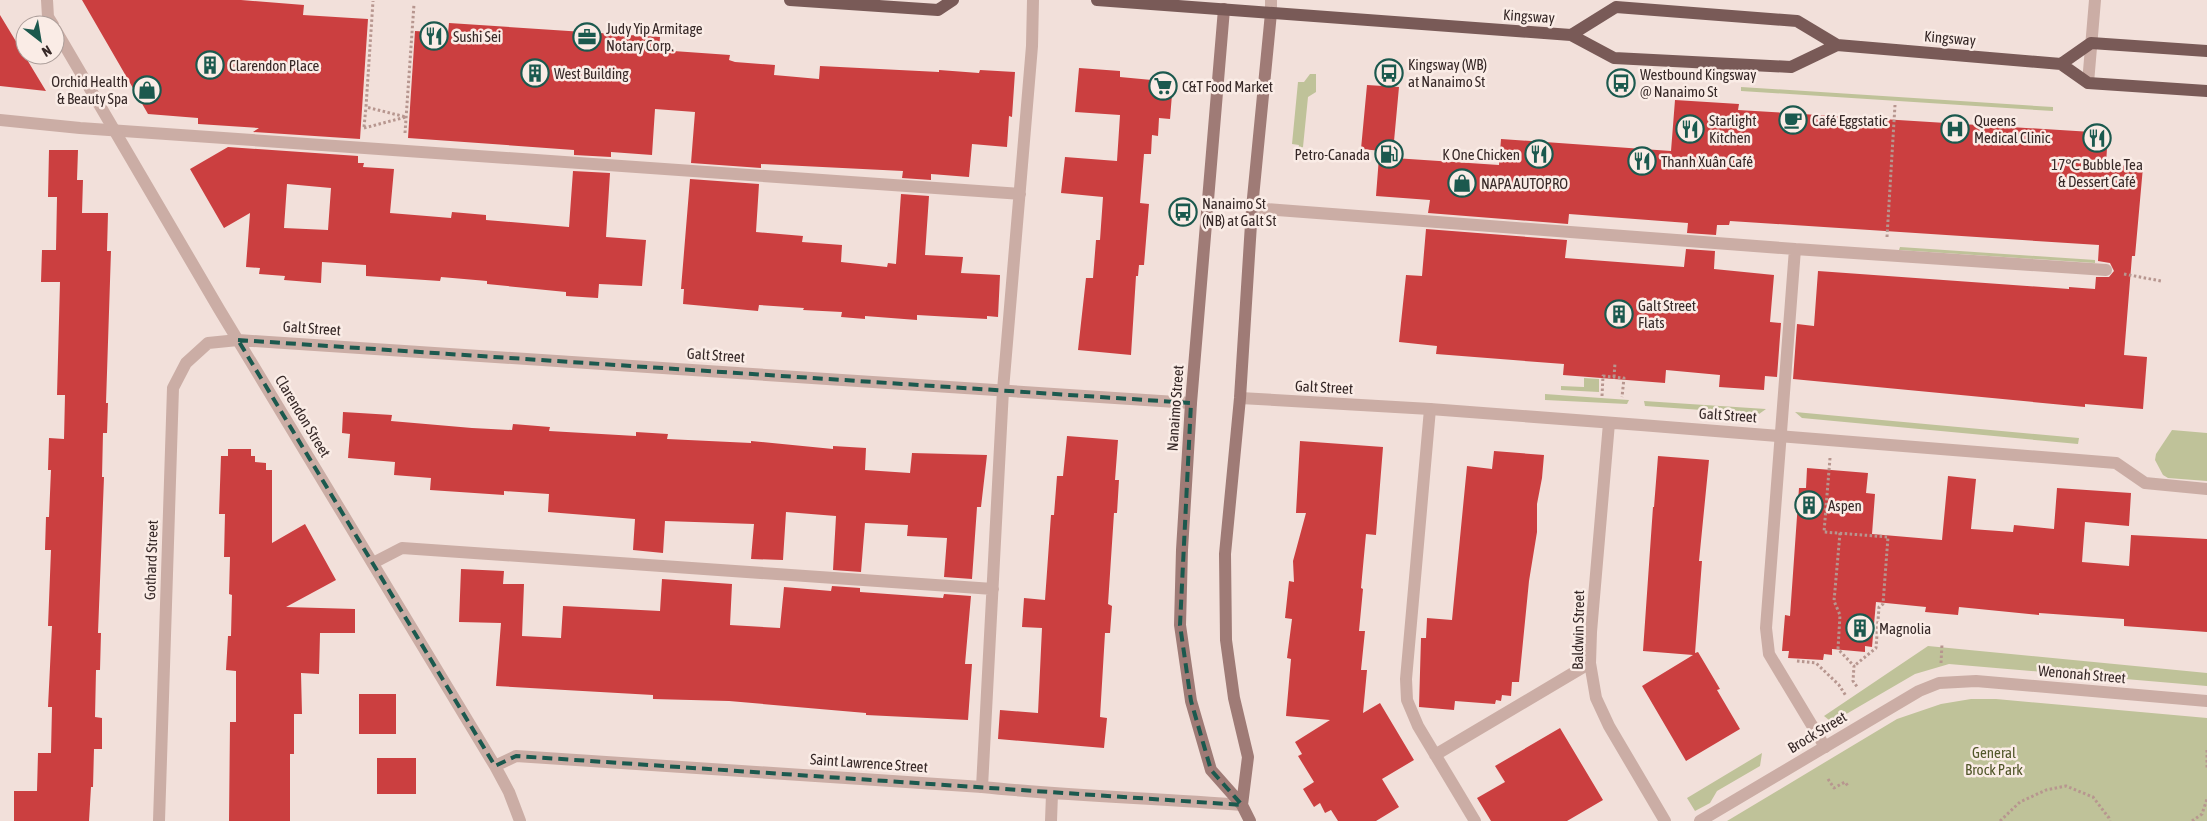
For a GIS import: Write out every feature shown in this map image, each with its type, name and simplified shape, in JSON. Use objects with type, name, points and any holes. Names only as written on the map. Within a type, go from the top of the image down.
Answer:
[{"type":"main road","points":[[790,0],[938,10],[953,0]]},
{"type":"main road","name":"Kingsway","points":[[1097,0],[1271,6],[1571,35],[1614,58],[1791,67],[1837,45]]},
{"type":"main road","name":"Kingsway","points":[[1571,35],[1616,3],[1797,21],[1837,45],[2061,64]]},
{"type":"main road","name":"Nanaimo Street","points":[[1224,5],[1191,403],[1182,550],[1180,625],[1191,701],[1211,770],[1242,805],[1250,821]]},
{"type":"main road","points":[[1242,805],[1248,757],[1234,698],[1226,640],[1225,554],[1240,398],[1252,208],[1271,6]]},
{"type":"main road","points":[[2207,51],[2091,43],[2061,64],[2088,84],[2207,91]]},
{"type":"street","points":[[47,0],[48,15]]},
{"type":"street","points":[[982,786],[1003,390],[1032,46],[1034,0]]},
{"type":"street","points":[[2088,84],[2095,0]]},
{"type":"street","name":"Clarendon Street","points":[[65,46],[238,340],[495,766],[509,792],[520,821]]},
{"type":"street","points":[[0,120],[404,152],[1020,194]]},
{"type":"street","points":[[1252,208],[1794,249],[2106,270]]},
{"type":"street","points":[[1794,249],[1766,628],[1770,654],[1826,747]]},
{"type":"street","name":"Galt Street","points":[[238,340],[1191,403]]},
{"type":"street","name":"Gothard Street","points":[[159,821],[172,388],[186,363],[208,343],[238,340]]},
{"type":"street","name":"Galt Street","points":[[1240,398],[1430,409],[1781,435],[2116,464],[2145,484],[2207,489]]},
{"type":"street","points":[[1430,409],[1406,679],[1407,700],[1418,726],[1475,821]]},
{"type":"street","name":"Baldwin Street","points":[[1609,423],[1590,663],[1596,698],[1609,726],[1665,821]]},
{"type":"street","points":[[373,563],[402,548],[993,589]]},
{"type":"street","points":[[1435,755],[1590,663]]},
{"type":"street","name":"Brock Street","points":[[1700,821],[1919,691],[1939,683],[1955,681]]},
{"type":"street","name":"Wenonah Street","points":[[1955,681],[1976,681],[2207,701]]},
{"type":"street","name":"Saint Lawrence Street","points":[[495,766],[516,756],[982,786],[1052,794],[1168,799],[1242,805]]},
{"type":"street","points":[[1051,821],[1052,794]]},
{"type":"path","points":[[362,148],[373,1]]},
{"type":"path","points":[[404,152],[414,4]]},
{"type":"path","points":[[1887,245],[1895,105]]},
{"type":"path","points":[[366,107],[406,117]]},
{"type":"path","points":[[364,127],[406,117]]},
{"type":"path","points":[[2106,270],[2161,281]]},
{"type":"path","points":[[1614,377],[1615,363]]},
{"type":"path","points":[[1602,396],[1603,376],[1624,378],[1622,397]]},
{"type":"path","points":[[1831,440],[1824,532],[1888,537],[1883,604],[1879,607],[1876,648],[1854,666],[1853,681],[1858,688]]},
{"type":"path","points":[[1840,533],[1834,601],[1840,615],[1838,649],[1854,666]]},
{"type":"path","points":[[1788,660],[1816,663],[1839,685],[1846,696]]},
{"type":"path","points":[[2207,750],[2207,768]]},
{"type":"path","points":[[1828,779],[1834,788],[1845,782],[1848,786]]},
{"type":"path","points":[[2000,821],[2020,802],[2046,790],[2066,786],[2093,797],[2110,821]]},
{"type":"path","points":[[2192,821],[2202,814],[2207,800]]},
{"type":"highlighted area","points":[[238,340],[1191,403],[1180,625],[1191,701],[1211,770],[1242,805],[516,756],[495,766]]},
{"type":"green space","points":[[1310,74],[1316,74],[1316,92],[1308,97],[1303,147],[1298,149],[1299,145],[1292,144],[1298,82],[1304,82]]},
{"type":"green space","points":[[1741,87],[2053,107],[2053,111],[1741,91]]},
{"type":"green space","points":[[1900,247],[2095,260],[2095,263],[1899,250]]},
{"type":"green space","points":[[1584,378],[1599,379],[1599,392],[1561,390],[1561,386],[1584,387]]},
{"type":"green space","points":[[1545,394],[1629,400],[1627,404],[1545,400]]},
{"type":"green space","points":[[1644,401],[1766,409],[1759,414],[1645,406]]},
{"type":"green space","points":[[1795,412],[2079,438],[2078,444],[1802,418]]},
{"type":"green space","points":[[2172,430],[2207,433],[2207,481],[2168,478],[2163,475],[2155,460],[2156,454]]},
{"type":"green space","points":[[1928,646],[2207,673],[2207,686],[1949,664],[1915,674],[1836,720],[1829,720],[1824,716]]},
{"type":"green space","name":"General Brock Park","points":[[1971,699],[1996,699],[2207,718],[2207,821],[1727,821],[1897,719],[1941,704]]},
{"type":"green space","points":[[1762,753],[1760,766],[1717,791],[1710,803],[1695,811],[1687,798]]},
{"type":"building","name":"Clarendon Place","points":[[82,0],[241,0],[304,5],[303,15],[368,19],[360,139],[253,132],[259,128],[198,124],[198,118],[148,114]]},
{"type":"building","points":[[0,15],[15,40],[15,65],[30,65],[46,91],[0,86]]},
{"type":"building","points":[[449,23],[660,37],[659,50],[730,55],[729,60],[735,62],[775,65],[774,75],[819,79],[820,66],[939,72],[939,70],[979,73],[980,70],[1015,72],[1012,117],[1009,116],[1007,147],[972,144],[969,177],[931,174],[931,180],[902,178],[903,171],[761,164],[761,168],[691,163],[695,112],[655,109],[652,155],[611,152],[611,157],[574,155],[574,150],[408,138],[415,31],[448,33]]},
{"type":"building","points":[[1079,68],[1120,71],[1120,77],[1173,82],[1170,119],[1159,118],[1158,136],[1152,135],[1151,154],[1144,154],[1140,203],[1149,204],[1144,265],[1139,265],[1138,276],[1136,276],[1131,355],[1078,350],[1086,278],[1093,278],[1096,240],[1100,240],[1103,197],[1061,193],[1065,157],[1117,161],[1120,115],[1075,112]]},
{"type":"building","points":[[1367,85],[1399,87],[1393,152],[1361,149]]},
{"type":"building","points":[[1675,100],[1739,104],[1738,110],[2108,133],[2106,164],[2143,167],[2135,256],[2132,256],[2124,355],[2147,357],[2143,409],[2085,404],[2085,407],[1793,379],[1797,324],[1814,326],[1818,271],[2069,289],[2069,287],[2095,289],[2096,277],[2109,277],[2114,271],[2110,263],[2098,261],[2099,245],[1730,221],[1729,225],[1717,225],[1716,235],[1687,233],[1688,223],[1569,214],[1568,224],[1428,213],[1430,200],[1376,196],[1379,157],[1499,165],[1501,139],[1671,151]]},
{"type":"building","points":[[228,147],[358,156],[358,163],[364,163],[363,167],[394,169],[390,213],[451,218],[452,212],[486,215],[486,220],[569,227],[573,171],[610,173],[606,237],[646,240],[642,286],[599,284],[598,298],[566,296],[566,292],[487,284],[487,281],[441,277],[440,281],[366,276],[366,265],[322,262],[321,283],[284,280],[285,276],[259,274],[260,268],[246,267],[250,213],[224,228],[190,169]],"holes":[[[287,184],[331,188],[328,230],[284,228]]]},
{"type":"building","points":[[49,150],[78,150],[77,180],[83,180],[82,213],[108,213],[107,251],[111,251],[106,403],[108,403],[107,433],[103,433],[102,477],[104,477],[98,633],[101,633],[100,670],[96,670],[95,717],[102,718],[102,749],[94,749],[93,787],[91,787],[89,821],[14,821],[14,791],[37,791],[38,753],[51,753],[52,707],[48,707],[52,626],[48,626],[51,550],[45,550],[46,517],[49,517],[51,470],[48,470],[49,438],[64,439],[65,395],[57,395],[60,282],[41,282],[42,250],[56,250],[57,197],[48,197]]},
{"type":"building","points":[[690,179],[759,184],[756,232],[803,236],[802,242],[842,245],[841,262],[887,267],[888,263],[896,264],[901,194],[929,196],[925,255],[963,257],[961,273],[1000,275],[998,317],[987,316],[987,319],[917,315],[917,320],[865,316],[865,319],[841,317],[842,312],[803,310],[804,308],[759,305],[758,311],[683,304],[684,289],[681,289]]},
{"type":"building","points":[[1426,229],[1567,240],[1565,258],[1684,267],[1686,249],[1715,251],[1714,269],[1774,275],[1770,322],[1781,323],[1777,377],[1765,376],[1764,390],[1719,387],[1720,375],[1666,370],[1665,383],[1563,375],[1564,364],[1436,354],[1437,346],[1399,342],[1406,275],[1422,276]]},
{"type":"building","points":[[343,412],[392,415],[391,421],[472,428],[512,430],[513,424],[550,427],[549,431],[636,436],[636,432],[668,434],[667,439],[751,443],[751,441],[833,449],[833,446],[866,448],[865,470],[910,473],[912,453],[987,455],[981,507],[977,507],[972,579],[944,577],[947,538],[907,536],[908,525],[865,523],[861,572],[833,570],[836,516],[786,512],[783,560],[751,559],[754,524],[665,521],[663,553],[633,550],[635,519],[548,512],[549,494],[504,491],[504,495],[430,490],[431,478],[394,475],[395,462],[348,458],[350,434],[342,433]]},
{"type":"building","points":[[1067,436],[1118,440],[1115,480],[1119,480],[1117,513],[1114,513],[1108,604],[1112,606],[1110,633],[1105,633],[1100,717],[1107,718],[1104,748],[998,739],[1000,710],[1038,713],[1042,628],[1022,627],[1024,598],[1045,600],[1051,515],[1054,515],[1057,476],[1063,476]]},
{"type":"building","points":[[1300,441],[1383,447],[1376,535],[1366,534],[1361,588],[1363,589],[1359,631],[1365,631],[1361,670],[1367,670],[1363,713],[1380,703],[1414,760],[1382,779],[1399,807],[1376,821],[1338,821],[1331,810],[1325,813],[1320,803],[1314,807],[1303,789],[1314,782],[1298,756],[1302,754],[1295,742],[1330,720],[1286,716],[1291,659],[1287,658],[1292,619],[1285,618],[1289,581],[1294,582],[1293,561],[1306,513],[1296,513]]},
{"type":"building","points":[[228,449],[251,449],[251,456],[255,456],[255,462],[266,463],[266,470],[272,470],[272,543],[305,524],[336,580],[286,607],[355,609],[355,633],[320,633],[319,674],[301,673],[302,714],[294,714],[294,754],[290,754],[290,821],[229,821],[230,722],[236,722],[236,671],[226,670],[228,636],[231,636],[232,595],[229,594],[230,557],[224,557],[225,514],[219,514],[221,456],[228,456]]},
{"type":"building","points":[[1494,451],[1544,455],[1537,504],[1537,532],[1529,581],[1519,682],[1512,682],[1511,696],[1502,695],[1501,701],[1496,700],[1495,704],[1455,701],[1454,710],[1419,707],[1421,638],[1426,638],[1427,618],[1452,620],[1467,466],[1492,469]]},
{"type":"building","points":[[1658,456],[1709,460],[1699,561],[1702,561],[1695,653],[1698,652],[1720,689],[1717,690],[1740,729],[1686,761],[1642,686],[1693,655],[1643,651]]},
{"type":"building","points":[[1807,468],[1868,473],[1866,493],[1875,494],[1872,534],[1942,540],[1948,476],[1976,479],[1971,529],[2013,532],[2014,525],[2054,529],[2057,488],[2131,493],[2129,526],[2085,522],[2082,562],[2129,566],[2131,535],[2207,539],[2207,632],[2124,626],[2124,619],[2039,613],[2039,615],[1959,607],[1958,615],[1925,612],[1926,607],[1876,602],[1872,647],[1865,646],[1865,652],[1832,649],[1832,655],[1824,654],[1823,660],[1788,658],[1789,651],[1782,651],[1785,615],[1790,616],[1799,488],[1806,488]]},
{"type":"building","points":[[461,569],[504,571],[503,584],[524,584],[522,636],[561,638],[563,606],[660,611],[662,579],[732,584],[730,625],[780,628],[784,587],[831,591],[832,586],[860,588],[860,592],[943,598],[944,594],[971,596],[965,664],[972,664],[968,720],[866,715],[866,713],[729,701],[653,699],[653,695],[496,686],[501,623],[459,622]]},
{"type":"building","points":[[359,694],[396,694],[396,734],[359,734]]},
{"type":"building","points":[[1560,728],[1603,800],[1567,821],[1491,821],[1477,798],[1505,782],[1495,766]]},
{"type":"building","points":[[377,758],[416,758],[416,794],[377,794]]},
{"type":"place","name":"Sushi Sei","points":[[434,36]]},
{"type":"place","name":"Judy Yip Armitage Notary Corp.","points":[[587,37]]},
{"type":"place","name":"Clarendon Place","points":[[210,65]]},
{"type":"place","name":"West Building","points":[[535,73]]},
{"type":"place","name":"Kingsway (WB) at Nanaimo St","points":[[1389,73]]},
{"type":"place","name":"Westbound Kingsway @ Nanaimo St","points":[[1621,83]]},
{"type":"place","name":"C&T Food Market","points":[[1163,86]]},
{"type":"place","name":"Orchid Health & Beauty Spa","points":[[147,90]]},
{"type":"place","name":"Café Eggstatic","points":[[1793,120]]},
{"type":"place","name":"Starlight Kitchen","points":[[1690,129]]},
{"type":"place","name":"Queens Medical Clinic","points":[[1955,129]]},
{"type":"place","name":"17℃ Bubble Tea & Dessert Café","points":[[2097,138]]},
{"type":"place","name":"Petro-Canada","points":[[1389,154]]},
{"type":"place","name":"K One Chicken","points":[[1539,154]]},
{"type":"place","name":"Thanh Xuân Café","points":[[1642,161]]},
{"type":"place","name":"NAPA AUTOPRO","points":[[1462,183]]},
{"type":"place","name":"Nanaimo St (NB) at Galt St","points":[[1183,212]]},
{"type":"place","name":"Galt Street Flats","points":[[1619,314]]},
{"type":"place","name":"Aspen","points":[[1809,505]]},
{"type":"place","name":"Magnolia","points":[[1860,628]]}]
